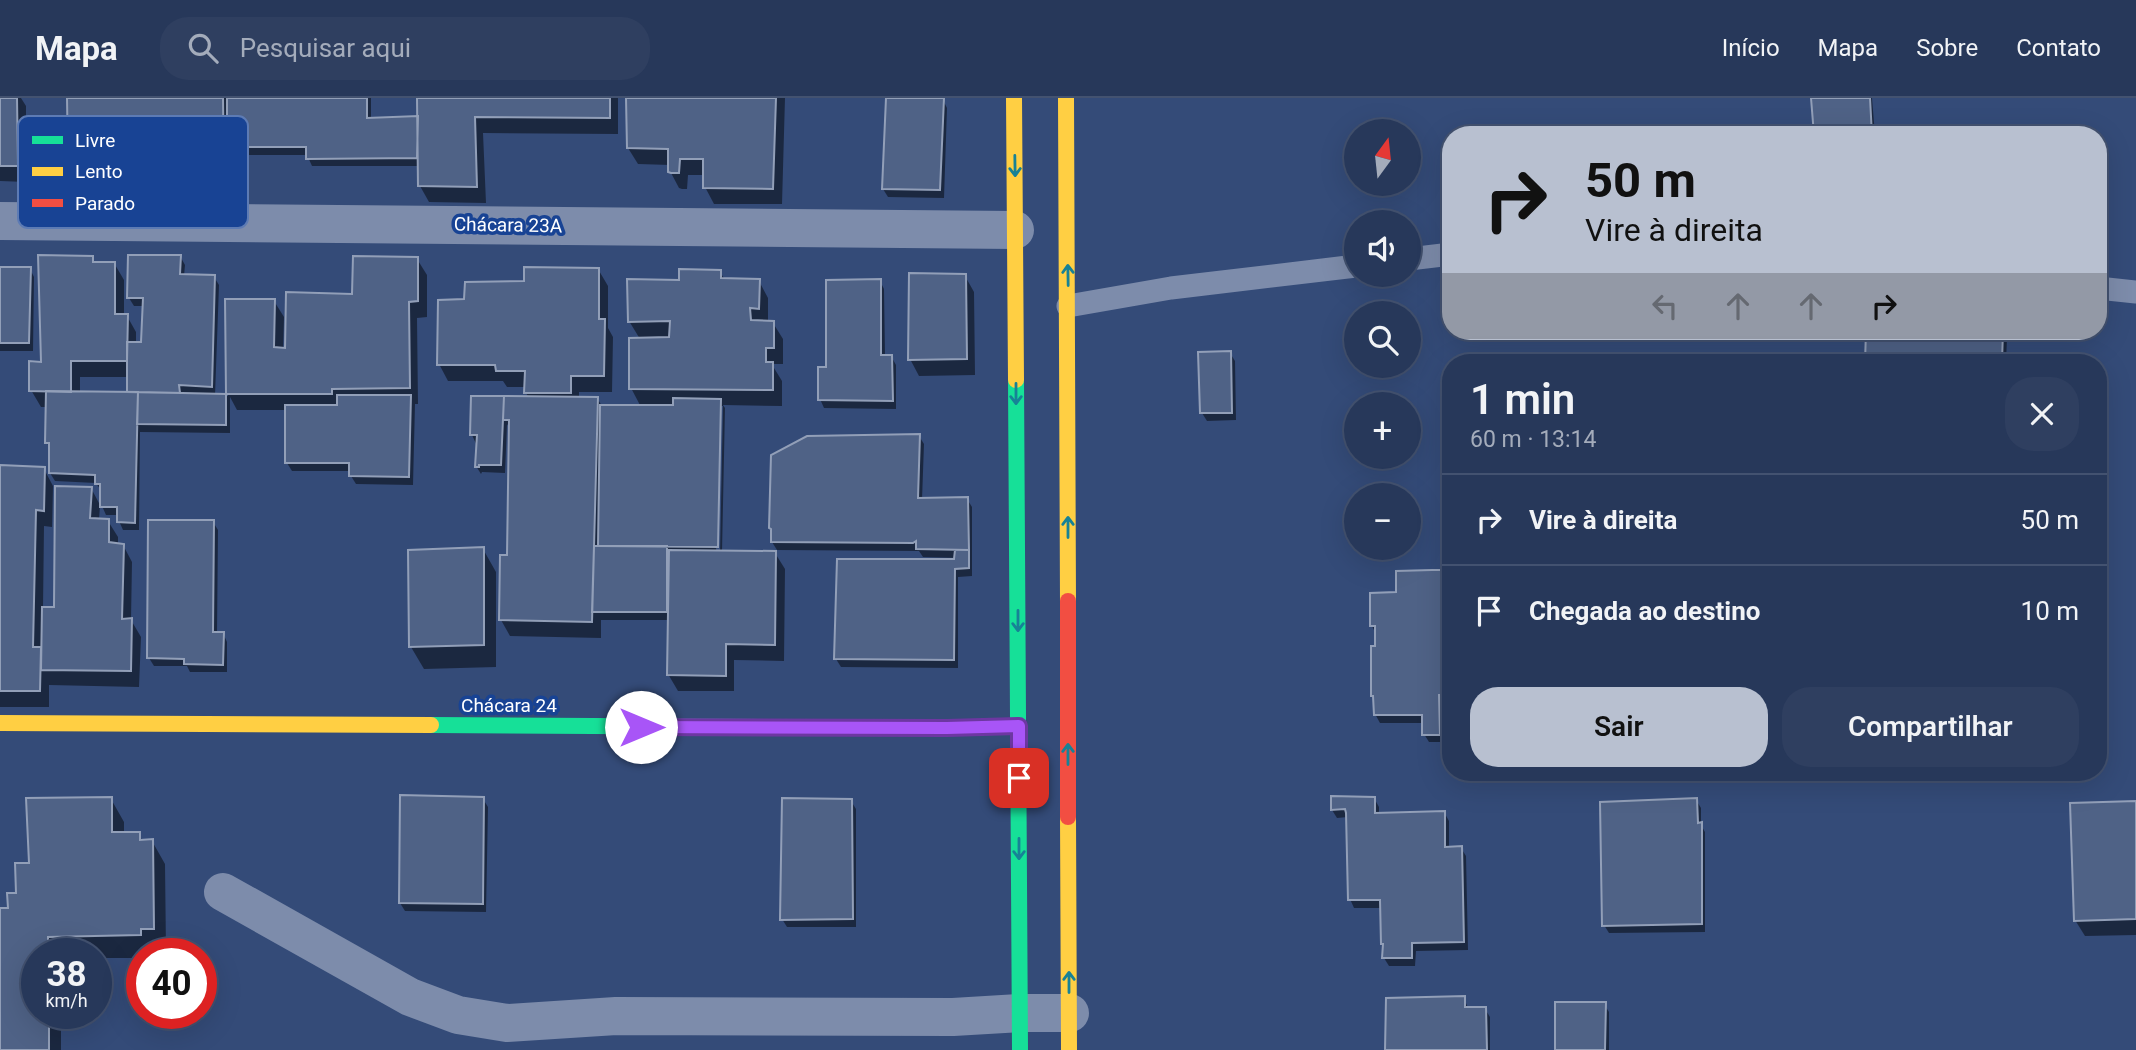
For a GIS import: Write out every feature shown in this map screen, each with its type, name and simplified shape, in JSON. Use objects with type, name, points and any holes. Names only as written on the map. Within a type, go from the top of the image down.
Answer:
[{"type":"street","points":[[1014,98],[1020,1032]]},
{"type":"street","points":[[222,892],[410,997],[458,1015],[506,1023],[616,1016],[953,1017],[1020,1032],[1069,1032],[1066,98]]},
{"type":"street","name":"Chácara 23A","points":[[0,221],[18,221]]},
{"type":"street","name":"Chácara 23A","points":[[248,223],[1015,230]]},
{"type":"street","name":"Chácara 24","points":[[0,723],[947,728],[1019,726]]},
{"type":"lane","points":[[1421,258],[1442,255]]},
{"type":"lane","points":[[1068,306],[1171,288],[1344,267]]},
{"type":"lane","points":[[2107,289],[2136,292]]},
{"type":"building","points":[[0,98],[17,98],[18,166],[0,166]]},
{"type":"building","points":[[67,98],[223,98],[223,116],[67,116]]},
{"type":"building","points":[[227,98],[367,98],[367,118],[418,116],[417,158],[306,159],[306,147],[248,147],[248,116],[227,116]]},
{"type":"building","points":[[417,98],[610,98],[610,118],[475,117],[477,187],[418,186]]},
{"type":"building","points":[[626,98],[776,98],[773,189],[703,188],[703,159],[680,159],[679,173],[671,173],[668,172],[668,149],[627,148]]},
{"type":"building","points":[[886,98],[944,98],[940,190],[882,189]]},
{"type":"building","points":[[1811,98],[1870,98],[1872,126],[1813,126]]},
{"type":"building","points":[[38,255],[93,256],[93,262],[115,262],[115,314],[128,314],[127,361],[71,361],[71,392],[29,391],[29,361],[41,362]]},
{"type":"building","points":[[128,255],[181,255],[180,274],[215,275],[212,387],[179,385],[180,393],[127,392],[127,342],[141,342],[143,298],[127,298]]},
{"type":"building","points":[[353,256],[418,257],[418,301],[409,302],[410,388],[332,389],[332,394],[226,394],[225,299],[275,299],[274,347],[285,348],[286,292],[352,294]]},
{"type":"building","points":[[0,267],[31,267],[29,343],[0,343]]},
{"type":"building","points":[[524,267],[599,268],[599,319],[605,319],[604,376],[571,376],[571,393],[524,393],[525,371],[496,371],[495,365],[437,365],[438,300],[464,299],[465,282],[524,281]]},
{"type":"building","points":[[679,269],[721,270],[721,278],[760,279],[759,309],[750,308],[751,320],[774,321],[774,348],[766,348],[766,362],[773,362],[773,390],[629,389],[629,338],[669,337],[670,321],[628,322],[627,279],[679,280]]},
{"type":"building","points":[[909,273],[966,274],[967,359],[908,360]]},
{"type":"building","points":[[881,279],[881,355],[892,355],[893,401],[818,400],[818,367],[826,367],[826,280]]},
{"type":"building","points":[[1866,340],[2003,340],[2002,354],[1865,354]]},
{"type":"building","points":[[1231,351],[1232,413],[1200,413],[1198,352]]},
{"type":"building","points":[[46,391],[138,392],[135,523],[117,522],[117,507],[100,507],[100,484],[95,484],[95,475],[49,473],[49,443],[45,443]]},
{"type":"building","points":[[138,392],[226,394],[226,425],[137,424]]},
{"type":"building","points":[[337,395],[411,395],[409,477],[349,476],[349,463],[285,463],[285,405],[337,405]]},
{"type":"building","points":[[471,396],[504,396],[501,465],[475,467],[477,435],[470,435]]},
{"type":"building","points":[[504,396],[598,397],[592,622],[499,620],[500,555],[507,555],[509,420],[503,420]]},
{"type":"building","points":[[673,398],[721,399],[718,547],[598,546],[600,405],[673,405]]},
{"type":"building","points":[[920,434],[918,498],[968,497],[969,550],[916,549],[916,541],[771,542],[771,455],[807,436]]},
{"type":"building","points":[[0,465],[45,467],[44,511],[36,510],[33,647],[41,647],[40,691],[0,691]]},
{"type":"building","points":[[55,486],[92,487],[90,518],[109,519],[109,542],[124,544],[122,619],[132,618],[131,671],[41,670],[42,607],[54,607]]},
{"type":"building","points":[[148,520],[214,520],[213,632],[224,632],[223,665],[184,664],[184,659],[147,658]]},
{"type":"building","points":[[594,546],[667,546],[667,612],[592,612]]},
{"type":"building","points":[[484,547],[484,645],[409,647],[408,550]]},
{"type":"building","points":[[669,550],[776,551],[775,645],[726,644],[726,676],[667,675]]},
{"type":"building","points":[[955,550],[969,550],[969,568],[955,569],[954,660],[834,659],[837,559],[954,559]]},
{"type":"building","points":[[1442,570],[1440,735],[1422,735],[1422,715],[1374,715],[1371,696],[1371,646],[1375,646],[1375,626],[1370,626],[1370,593],[1396,592],[1396,571]]},
{"type":"building","points":[[400,795],[484,797],[483,904],[399,903]]},
{"type":"building","points":[[1331,796],[1375,797],[1375,813],[1445,811],[1445,847],[1462,846],[1464,942],[1412,943],[1412,958],[1382,958],[1380,900],[1348,900],[1346,813],[1345,809],[1331,810]]},
{"type":"building","points":[[112,797],[112,832],[140,832],[140,840],[153,839],[154,929],[141,929],[141,935],[21,938],[21,1029],[49,1029],[49,1050],[0,1050],[0,908],[8,908],[7,893],[16,893],[15,863],[29,863],[26,798]]},
{"type":"building","points":[[782,798],[852,799],[853,919],[780,920]]},
{"type":"building","points":[[1697,798],[1698,823],[1702,822],[1702,924],[1602,926],[1600,802]]},
{"type":"building","points":[[2136,801],[2136,919],[2074,921],[2070,803]]},
{"type":"building","points":[[1465,996],[1465,1007],[1486,1007],[1487,1050],[1385,1050],[1386,998]]},
{"type":"building","points":[[1555,1002],[1606,1002],[1605,1050],[1555,1050]]},
{"type":"traffic: fast","points":[[1016,380],[1020,1050]]},
{"type":"traffic: fast","points":[[431,725],[948,728],[1019,726]]},
{"type":"traffic: slow","points":[[1014,98],[1016,380]]},
{"type":"traffic: slow","points":[[1066,98],[1068,601]]},
{"type":"traffic: slow","points":[[0,723],[431,725]]},
{"type":"traffic: slow","points":[[1068,817],[1069,1050]]},
{"type":"traffic: jam","points":[[1068,601],[1068,817]]},
{"type":"route","points":[[641,727],[1019,726],[1019,778]]}]
